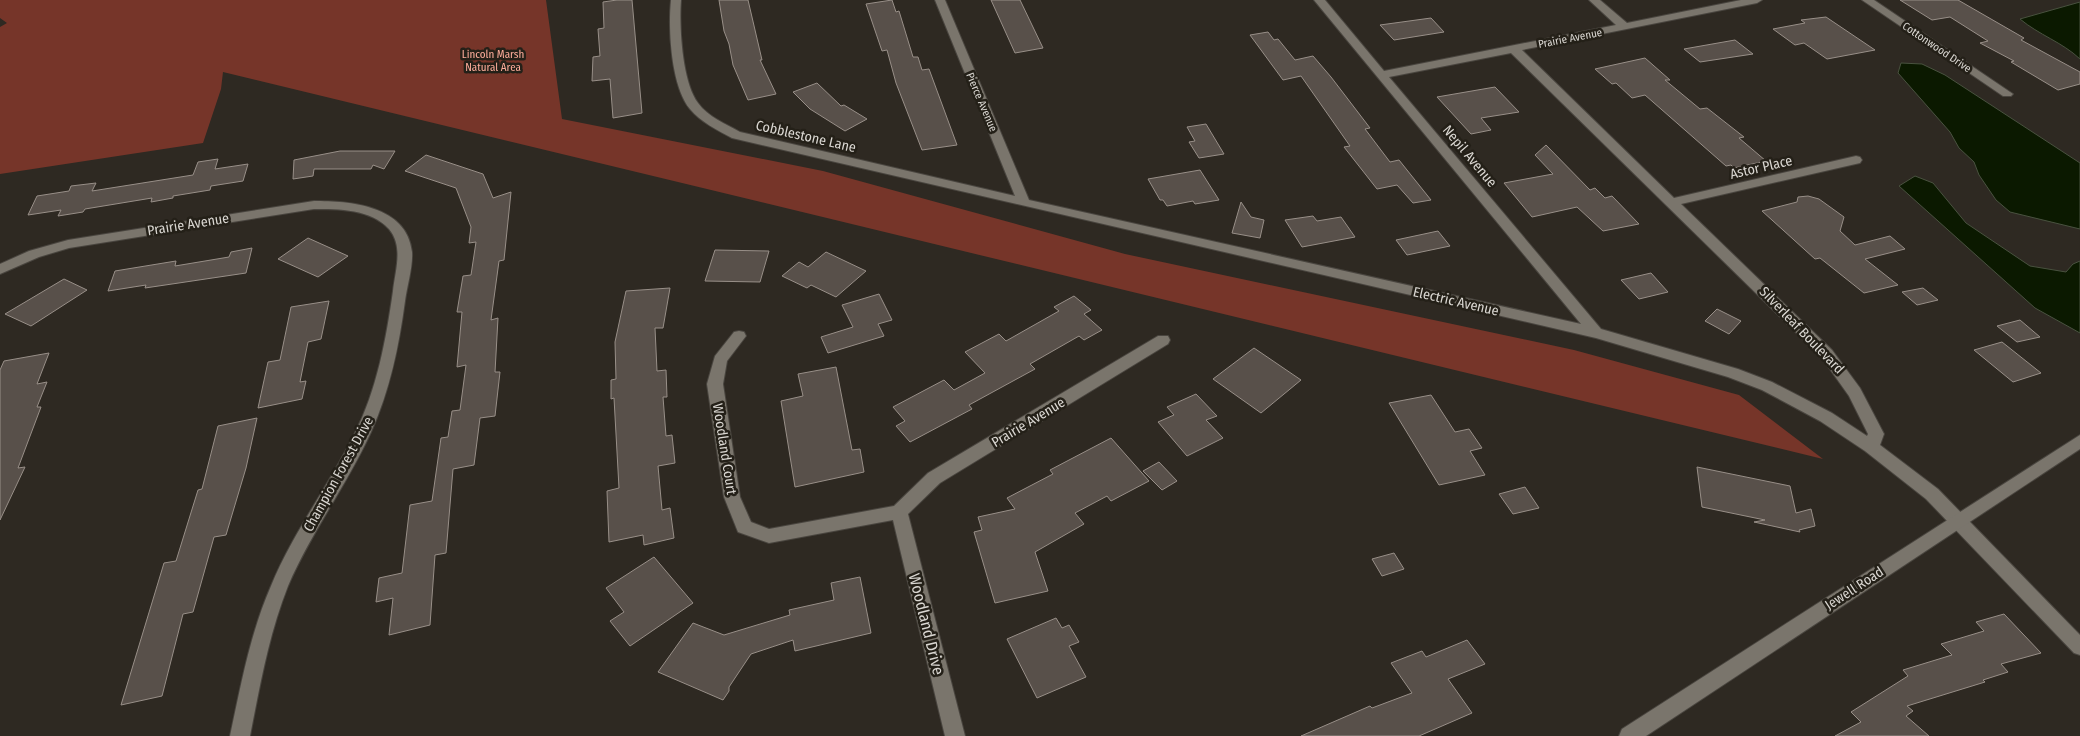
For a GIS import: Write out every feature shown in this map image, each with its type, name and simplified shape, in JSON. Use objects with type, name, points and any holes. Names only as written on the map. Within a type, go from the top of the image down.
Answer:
[{"type":"street","name":"Cobblestone Lane","points":[[676,0],[676,20],[686,93],[694,106],[705,116],[736,135],[985,192],[1024,203]]},
{"type":"street","name":"Pierce Avenue","points":[[940,0],[1024,203]]},
{"type":"street","name":"Nepil Avenue","points":[[1319,0],[1596,333]]},
{"type":"street","points":[[1594,0],[1625,27]]},
{"type":"street","name":"Prairie Avenue","points":[[1382,74],[1757,0]]},
{"type":"street","name":"Cottonwood Drive","points":[[1867,0],[2007,94]]},
{"type":"street","name":"Silverleaf Boulevard","points":[[1514,49],[1674,202],[1827,354],[1847,377],[1862,402],[1876,434],[1871,447]]},
{"type":"street","name":"Astor Place","points":[[1674,202],[1856,160]]},
{"type":"street","name":"Electric Avenue","points":[[1024,203],[1596,333],[1733,373],[1767,386],[1826,417],[1871,447]]},
{"type":"street","name":"Prairie Avenue","points":[[0,269],[34,254],[68,244],[297,206],[332,204],[380,214]]},
{"type":"street","name":"Champion Forest Drive","points":[[240,736],[256,656],[271,608],[310,522],[358,443],[385,375],[405,252],[403,242],[396,230],[380,214]]},
{"type":"street","name":"Woodland Court","points":[[739,336],[720,360],[715,384],[732,497],[744,527],[769,536],[899,512]]},
{"type":"street","name":"Prairie Avenue","points":[[899,512],[934,478],[1163,340]]},
{"type":"street","name":"Jewell Road","points":[[1628,736],[2080,442]]},
{"type":"street","points":[[1871,447],[1932,494],[2080,647]]},
{"type":"street","name":"Woodland Drive","points":[[899,512],[955,736]]},
{"type":"green space","name":"Lincoln Marsh Natural Area","points":[[0,0],[546,0],[562,119],[823,171],[1125,254],[1574,350],[1739,395],[1823,459],[223,72],[221,89],[203,143],[0,174],[0,27],[7,23],[0,18]]},
{"type":"shaded area","points":[[2080,2],[2080,59],[2020,19]]},
{"type":"shaded area","points":[[1901,63],[1922,64],[1945,75],[2080,163],[2080,229],[2010,212],[1996,200],[1979,175],[1974,162],[1959,148],[1950,132],[1898,73]]},
{"type":"shaded area","points":[[1915,176],[1933,183],[1966,223],[2030,266],[2066,272],[2073,264],[2080,261],[2080,333],[2035,308],[1899,186]]},
{"type":"building","points":[[632,0],[642,113],[613,118],[610,79],[592,81],[593,57],[600,56],[598,29],[604,28],[603,2]]},
{"type":"building","points":[[719,0],[748,0],[762,60],[760,60],[776,94],[748,100],[733,65],[729,44],[724,31]]},
{"type":"building","points":[[892,0],[896,12],[899,11],[913,57],[918,57],[922,70],[929,69],[957,145],[922,150],[896,83],[887,50],[882,51],[866,4]]},
{"type":"building","points":[[991,0],[1020,0],[1043,48],[1015,53]]},
{"type":"building","points":[[1900,0],[1958,0],[2024,38],[2021,40],[2080,72],[2080,84],[2058,90],[2011,62],[2014,61],[1980,43],[1988,41],[1950,17],[1932,20]]},
{"type":"building","points":[[1826,17],[1875,50],[1827,59],[1804,43],[1795,45],[1773,29],[1805,23],[1801,20]]},
{"type":"building","points":[[1431,18],[1444,32],[1394,40],[1380,25]]},
{"type":"building","points":[[1268,32],[1274,40],[1278,39],[1295,60],[1313,56],[1370,128],[1365,129],[1390,162],[1399,160],[1431,200],[1413,203],[1397,185],[1377,189],[1344,147],[1350,146],[1301,76],[1283,80],[1250,35]]},
{"type":"building","points":[[1735,40],[1753,54],[1700,62],[1684,49]]},
{"type":"building","points":[[1645,58],[1670,80],[1665,80],[1700,109],[1707,108],[1744,137],[1739,138],[1766,161],[1734,168],[1731,165],[1726,166],[1645,95],[1632,98],[1616,83],[1612,84],[1595,69]]},
{"type":"building","points":[[817,83],[841,106],[844,105],[867,119],[845,131],[810,109],[793,92]]},
{"type":"building","points":[[1495,87],[1519,112],[1481,118],[1491,130],[1471,134],[1437,97]]},
{"type":"building","points":[[1206,124],[1224,154],[1199,158],[1189,142],[1195,141],[1187,127]]},
{"type":"building","points":[[1546,145],[1590,190],[1595,188],[1605,198],[1612,196],[1639,224],[1603,231],[1577,207],[1532,217],[1504,183],[1553,174],[1535,155]]},
{"type":"building","points":[[340,151],[395,151],[384,169],[373,165],[371,169],[314,169],[313,176],[293,179],[294,160]]},
{"type":"building","points":[[426,155],[483,174],[493,198],[511,192],[504,260],[499,261],[491,320],[498,318],[495,372],[500,372],[495,416],[480,418],[474,465],[453,469],[446,553],[435,555],[430,625],[389,635],[393,598],[376,602],[379,578],[402,573],[410,505],[432,501],[441,438],[448,437],[452,411],[460,410],[466,365],[457,367],[462,312],[457,312],[463,276],[471,275],[476,242],[469,243],[471,227],[456,188],[405,171]]},
{"type":"building","points":[[218,159],[215,169],[248,164],[243,181],[211,186],[210,190],[151,202],[152,198],[85,209],[83,212],[58,216],[61,210],[28,215],[37,196],[69,191],[71,186],[96,183],[92,191],[193,175],[198,162]]},
{"type":"building","points":[[1200,170],[1219,200],[1195,204],[1193,201],[1167,206],[1163,200],[1160,200],[1148,179]]},
{"type":"building","points":[[1808,196],[1819,199],[1844,217],[1840,231],[1855,245],[1890,236],[1905,249],[1865,259],[1898,285],[1864,293],[1820,258],[1815,259],[1762,211],[1797,202],[1798,197]]},
{"type":"building","points":[[1241,202],[1251,217],[1264,220],[1260,238],[1232,233]]},
{"type":"building","points":[[1313,216],[1317,221],[1341,217],[1355,237],[1302,247],[1285,220]]},
{"type":"building","points":[[1438,231],[1450,246],[1407,255],[1396,240]]},
{"type":"building","points":[[308,238],[348,256],[318,277],[278,259]]},
{"type":"building","points":[[252,248],[246,273],[145,288],[146,285],[108,291],[115,271],[176,261],[175,266],[229,257],[231,252]]},
{"type":"building","points":[[715,250],[769,251],[760,282],[705,281]]},
{"type":"building","points":[[826,252],[866,271],[836,297],[811,285],[807,288],[782,276],[799,262],[808,267]]},
{"type":"building","points":[[1651,273],[1668,292],[1639,299],[1621,280]]},
{"type":"building","points":[[64,279],[87,290],[31,326],[5,314]]},
{"type":"building","points":[[670,288],[663,328],[655,328],[657,371],[666,370],[667,397],[663,397],[666,436],[672,435],[675,463],[658,466],[662,510],[670,508],[674,538],[644,545],[643,535],[609,542],[607,491],[619,488],[614,398],[611,399],[611,380],[616,379],[615,342],[626,291]]},
{"type":"building","points":[[1923,288],[1938,300],[1917,305],[1902,292]]},
{"type":"building","points":[[879,294],[892,320],[878,324],[884,336],[828,353],[821,337],[853,327],[842,305]]},
{"type":"building","points":[[1074,296],[1091,310],[1084,314],[1102,330],[1084,340],[1079,336],[1030,364],[1035,369],[969,405],[972,409],[910,442],[896,426],[905,421],[893,407],[944,380],[954,390],[985,373],[965,352],[999,334],[1006,341],[1059,311],[1054,307]]},
{"type":"building","points":[[329,301],[321,339],[308,342],[300,382],[306,381],[302,399],[258,408],[268,362],[280,360],[291,307]]},
{"type":"building","points":[[1717,309],[1741,321],[1729,334],[1705,321]]},
{"type":"building","points":[[2020,320],[2040,337],[2017,342],[1997,326]]},
{"type":"building","points":[[2002,342],[2041,373],[2013,382],[1974,350]]},
{"type":"building","points":[[1254,348],[1301,380],[1261,413],[1213,379]]},
{"type":"building","points":[[49,353],[37,384],[47,382],[37,407],[41,407],[18,468],[25,467],[0,520],[0,370],[4,361]]},
{"type":"building","points":[[836,367],[852,450],[860,449],[864,472],[795,487],[781,401],[803,396],[798,374]]},
{"type":"building","points":[[1196,394],[1217,416],[1206,420],[1223,438],[1187,456],[1158,422],[1174,415],[1167,407]]},
{"type":"building","points":[[1431,395],[1455,432],[1469,429],[1482,448],[1470,451],[1485,475],[1439,485],[1389,403]]},
{"type":"building","points":[[257,418],[246,468],[226,535],[214,537],[193,612],[183,614],[162,696],[121,705],[164,563],[176,561],[198,490],[202,489],[218,426]]},
{"type":"building","points":[[1111,438],[1149,481],[1111,501],[1107,496],[1075,513],[1084,524],[1035,552],[1048,591],[995,603],[974,532],[982,530],[978,517],[1015,509],[1007,498],[1053,474],[1050,470]]},
{"type":"building","points":[[1159,462],[1177,481],[1162,490],[1143,471]]},
{"type":"building","points":[[1697,467],[1790,486],[1796,513],[1811,509],[1815,526],[1799,530],[1800,532],[1754,522],[1765,520],[1702,507]]},
{"type":"building","points":[[1525,487],[1539,508],[1513,514],[1499,494]]},
{"type":"building","points":[[1394,553],[1404,569],[1382,576],[1372,559]]},
{"type":"building","points":[[654,557],[693,603],[630,646],[610,621],[624,612],[606,588]]},
{"type":"building","points":[[860,577],[871,633],[795,651],[793,640],[751,654],[729,687],[729,691],[723,700],[658,672],[693,623],[724,635],[790,615],[789,610],[834,600],[831,583]]},
{"type":"building","points":[[2004,614],[2041,653],[2001,664],[2008,672],[1983,680],[1985,682],[1907,706],[1913,711],[1906,716],[1929,736],[1835,736],[1861,722],[1851,712],[1908,676],[1903,670],[1952,655],[1941,644],[1984,631],[1976,622]]},
{"type":"building","points":[[1056,618],[1062,628],[1069,625],[1079,642],[1069,646],[1086,677],[1037,698],[1007,639]]},
{"type":"building","points":[[1467,640],[1485,664],[1448,679],[1472,713],[1419,736],[1301,736],[1370,706],[1372,708],[1412,693],[1391,663],[1422,651],[1426,657]]}]
